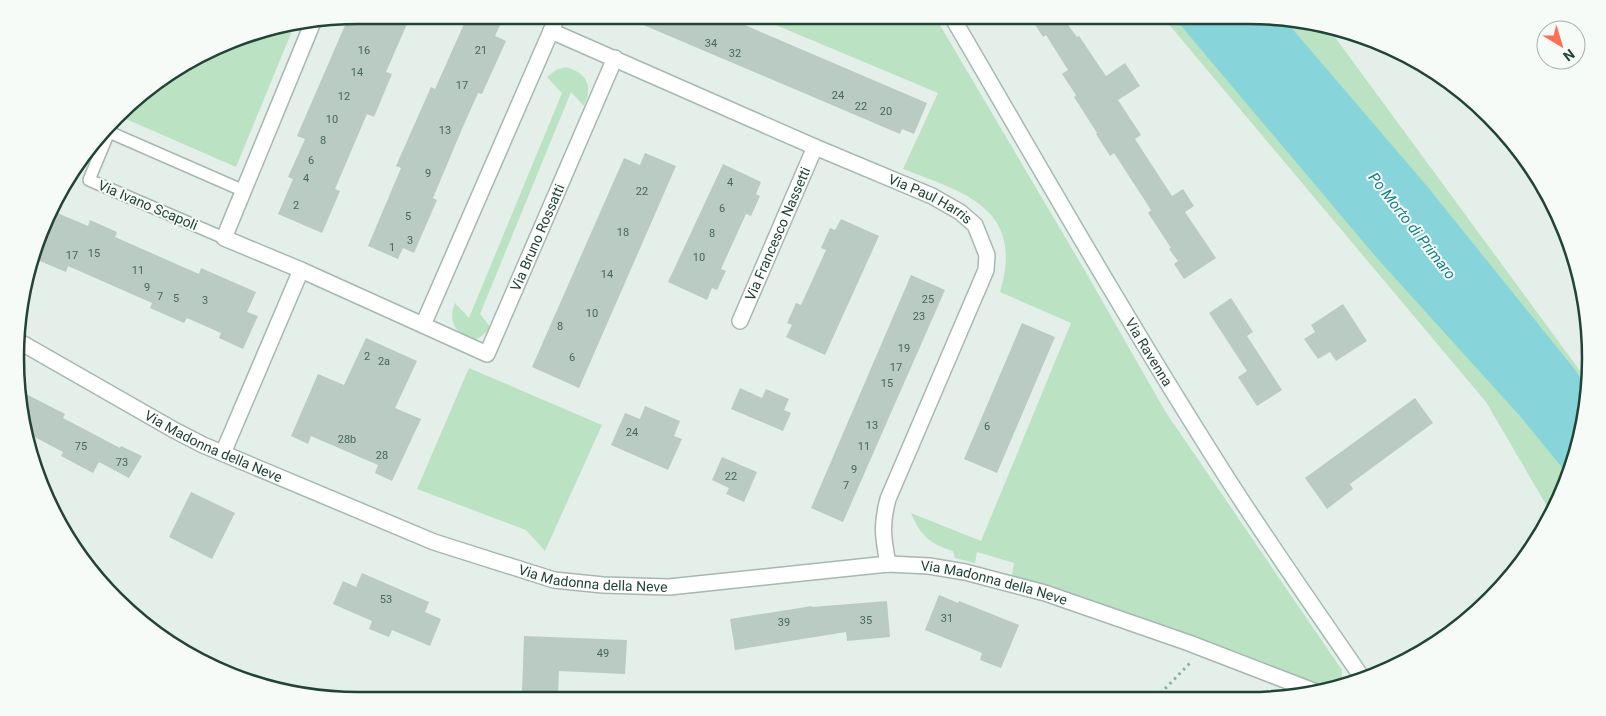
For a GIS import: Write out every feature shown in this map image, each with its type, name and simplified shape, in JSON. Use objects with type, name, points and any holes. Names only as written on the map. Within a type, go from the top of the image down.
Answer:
[{"type":"street","points":[[423,325],[554,24]]},
{"type":"street","name":"Via Ravenna","points":[[956,24],[1162,374],[1230,482],[1359,673]]},
{"type":"street","points":[[224,238],[311,27]]},
{"type":"street","name":"Via Paul Harris","points":[[551,31],[815,147],[932,196],[960,212],[975,225],[987,255],[986,270],[888,499],[883,516],[882,533],[888,564]]},
{"type":"street","name":"Via Bruno Rossatti","points":[[301,270],[487,354],[614,58]]},
{"type":"street","name":"Via Francesco Nassetti","points":[[740,321],[815,147]]},
{"type":"street","name":"Via Ivano Scapoli","points":[[224,238],[301,270]]},
{"type":"street","points":[[223,453],[301,270]]},
{"type":"street","name":"Via Madonna della Neve","points":[[24,344],[174,430],[223,453],[434,542],[554,580],[603,585],[669,587],[888,564],[929,566],[1004,581],[1054,596],[1204,649],[1304,687]]},
{"type":"lane","name":"Via Ivano Scapoli","points":[[112,133],[244,191]]},
{"type":"lane","name":"Via Ivano Scapoli","points":[[106,140],[88,180],[224,238]]},
{"type":"path","points":[[1162,692],[1204,649]]},
{"type":"green space","points":[[773,24],[939,24],[1165,411],[1342,670],[1342,677],[1338,680],[1315,685],[1297,680],[1088,599],[1012,575],[1014,563],[977,552],[975,563],[955,558],[953,551],[932,542],[922,533],[911,513],[981,541],[1071,323],[1000,292],[1006,264],[1004,241],[997,223],[984,208],[948,187],[903,169],[938,93]]},
{"type":"green space","points":[[1169,24],[1270,24],[1333,35],[1582,373],[1576,423],[1571,445],[1547,507],[1486,402]]},
{"type":"green space","points":[[292,30],[236,167],[125,119],[172,80],[210,58],[251,41]]},
{"type":"green space","points":[[566,67],[579,73],[587,81],[587,99],[584,106],[571,92],[480,314],[491,328],[479,338],[469,340],[459,333],[452,319],[455,303],[469,318],[562,93],[547,77],[556,70]]},
{"type":"green space","points":[[469,368],[602,425],[545,551],[526,530],[417,489]]},
{"type":"water","name":"Po Morto di Primaro","points":[[1180,24],[1270,24],[1291,27],[1426,185],[1576,371],[1582,381],[1576,423],[1563,469],[1519,415],[1376,257]]},
{"type":"building","points":[[346,24],[407,24],[386,72],[392,74],[374,117],[367,114],[335,189],[340,191],[322,233],[278,214],[293,179],[288,177],[305,139],[297,136]]},
{"type":"building","points":[[464,24],[501,24],[495,36],[506,41],[482,94],[478,93],[462,129],[433,198],[437,200],[414,253],[403,248],[398,259],[368,246],[401,168],[396,166],[431,87],[435,89]]},
{"type":"building","points":[[641,24],[742,24],[927,103],[914,134],[902,129],[900,134]]},
{"type":"building","points":[[1035,24],[1067,24],[1077,37],[1079,36],[1106,76],[1125,63],[1140,86],[1118,100],[1141,135],[1135,139],[1172,196],[1183,189],[1194,206],[1185,212],[1216,258],[1184,279],[1174,264],[1178,261],[1169,249],[1171,248],[1148,213],[1151,210],[1114,153],[1110,156],[1096,134],[1074,97],[1076,95],[1062,74],[1068,70],[1046,35],[1043,37]]},
{"type":"building","points":[[645,153],[676,166],[579,388],[532,367],[624,158],[640,165]]},
{"type":"building","points":[[723,164],[761,182],[756,194],[760,196],[751,216],[746,214],[721,269],[726,271],[717,290],[712,288],[707,300],[668,282]]},
{"type":"building","points":[[57,213],[88,226],[90,220],[117,232],[115,237],[199,274],[201,268],[256,292],[247,312],[258,316],[243,349],[219,338],[221,333],[187,318],[184,323],[150,308],[152,303],[68,266],[66,272],[38,260]]},
{"type":"building","points":[[841,219],[879,236],[825,355],[786,337],[792,325],[787,323],[796,303],[801,305],[826,250],[821,248],[830,228],[835,230]]},
{"type":"building","points":[[911,275],[945,290],[843,522],[811,508]]},
{"type":"building","points":[[1231,298],[1253,332],[1247,336],[1282,390],[1257,406],[1238,377],[1247,371],[1209,313]]},
{"type":"building","points":[[1343,304],[1367,341],[1336,361],[1330,352],[1318,359],[1304,339],[1315,332],[1311,325]]},
{"type":"building","points":[[1022,323],[1055,337],[997,473],[964,459]]},
{"type":"building","points":[[366,338],[417,361],[395,408],[421,419],[392,481],[375,473],[378,465],[311,436],[308,444],[291,436],[318,374],[344,385]]},
{"type":"building","points":[[740,388],[762,398],[766,389],[789,399],[784,410],[791,413],[783,431],[731,409]]},
{"type":"building","points":[[26,394],[65,414],[63,418],[120,448],[121,446],[142,456],[129,478],[99,462],[93,473],[61,456],[63,452],[33,436]]},
{"type":"building","points":[[1415,398],[1433,423],[1350,484],[1353,489],[1327,509],[1305,478]]},
{"type":"building","points":[[645,406],[680,421],[674,436],[682,439],[668,470],[611,445],[625,413],[640,419]]},
{"type":"building","points":[[722,457],[757,472],[744,502],[726,494],[729,488],[712,480]]},
{"type":"building","points":[[191,492],[235,513],[212,559],[169,537]]},
{"type":"building","points":[[362,573],[429,602],[425,612],[441,619],[430,646],[392,630],[389,637],[369,629],[372,621],[333,604],[343,581],[356,587]]},
{"type":"building","points":[[939,595],[1019,625],[1001,668],[980,660],[982,653],[925,630]]},
{"type":"building","points":[[887,601],[890,637],[847,641],[846,632],[735,650],[730,619],[812,606]]},
{"type":"building","points":[[524,636],[627,640],[625,674],[559,671],[558,692],[522,691]]}]
